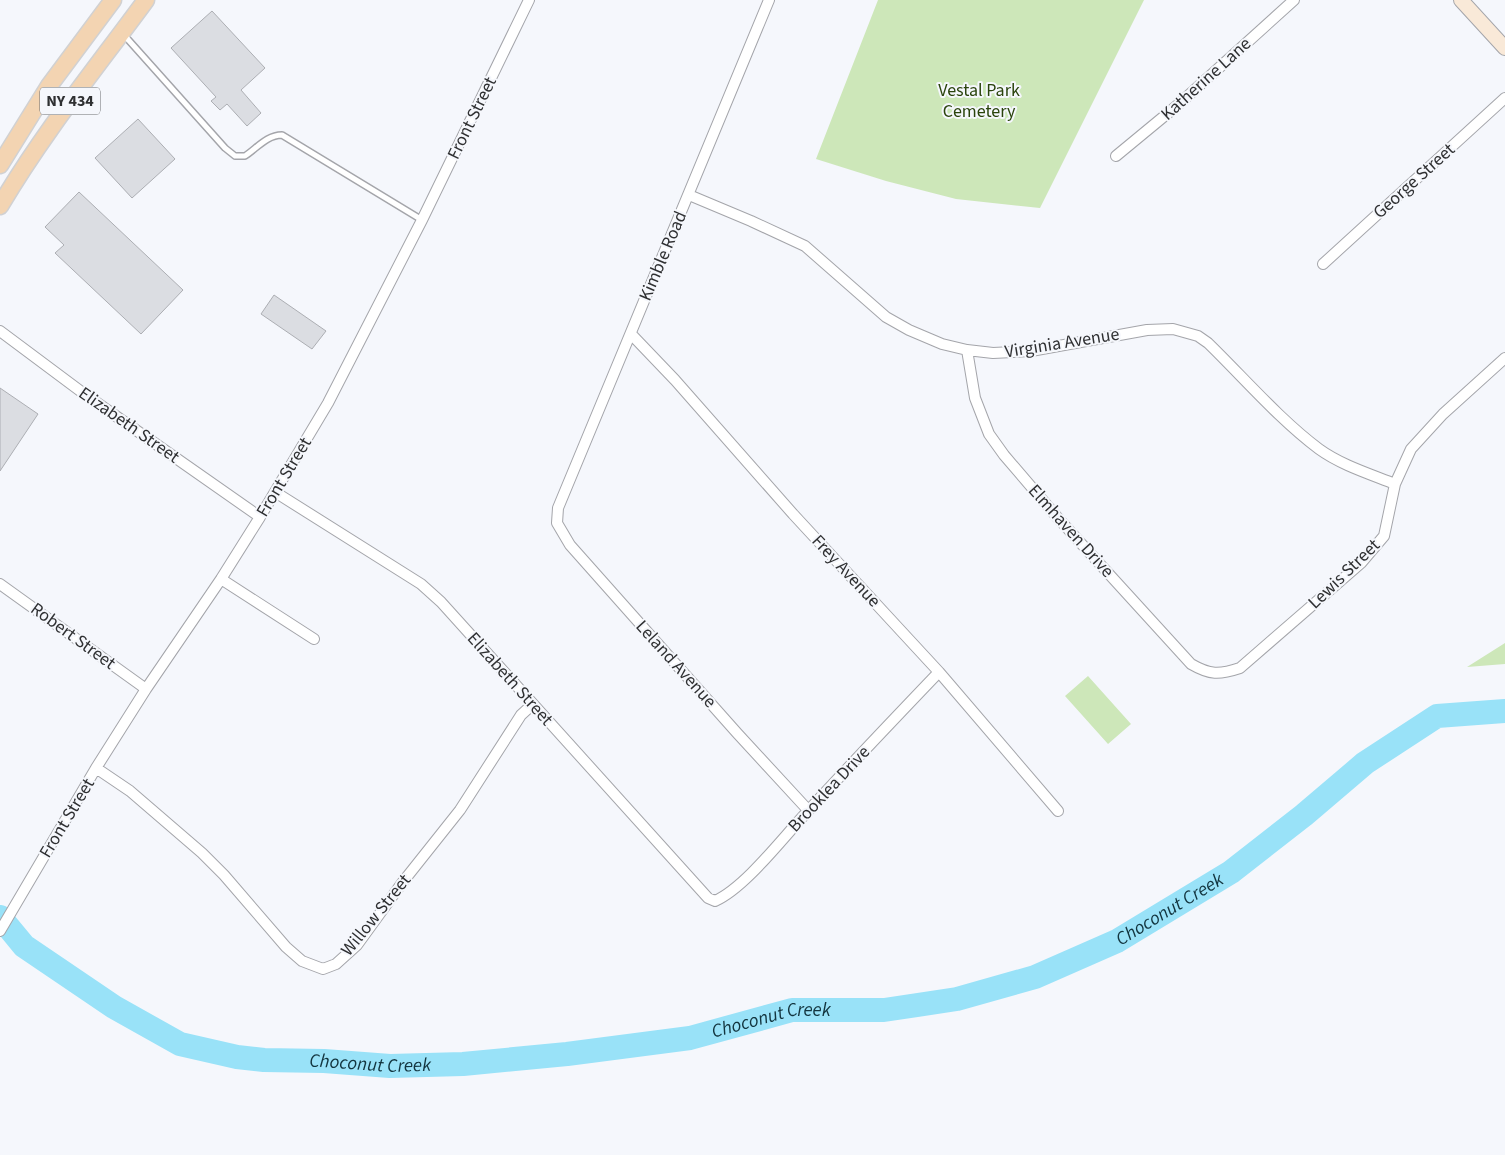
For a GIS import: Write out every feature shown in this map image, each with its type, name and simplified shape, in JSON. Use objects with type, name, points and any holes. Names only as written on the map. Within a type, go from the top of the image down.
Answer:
[{"type":"main road","name":"NY 434","points":[[0,165],[49,86],[113,0]]},
{"type":"main road","name":"NY 434","points":[[0,206],[24,164],[146,0]]},
{"type":"street","name":"Front Street","points":[[0,931],[96,768],[146,689],[221,579],[328,403],[422,220],[529,0]]},
{"type":"street","name":"Kimble Road","points":[[557,511],[769,0]]},
{"type":"street","name":"Katherine Lane","points":[[1116,156],[1179,104],[1294,0]]},
{"type":"street","points":[[1461,0],[1505,48]]},
{"type":"street","name":"George Street","points":[[1323,264],[1505,98]]},
{"type":"street","name":"Virginia Avenue","points":[[689,195],[806,246],[886,317],[909,330],[942,344],[967,350],[993,353],[1031,351],[1147,330],[1173,329],[1198,336],[1208,343],[1297,431],[1321,450],[1356,468],[1395,484]]},
{"type":"street","name":"Elizabeth Street","points":[[0,331],[83,393],[260,517]]},
{"type":"street","name":"Frey Avenue","points":[[631,334],[675,380],[793,514],[939,672],[1058,811]]},
{"type":"street","name":"Elmhaven Drive","points":[[967,350],[975,398],[989,434],[1004,455],[1057,517],[1191,664],[1205,673],[1224,674]]},
{"type":"street","name":"Lewis Street","points":[[1224,674],[1240,668],[1373,551],[1384,536],[1395,484],[1411,449],[1443,414],[1505,358]]},
{"type":"street","name":"Elizabeth Street","points":[[275,492],[421,584],[441,602],[708,898],[716,900]]},
{"type":"street","name":"Leland Avenue","points":[[557,511],[557,523],[570,545],[743,740],[808,810]]},
{"type":"street","points":[[221,579],[314,639]]},
{"type":"street","name":"Robert Street","points":[[0,584],[146,689]]},
{"type":"street","name":"Brooklea Drive","points":[[716,900],[727,895],[754,869],[939,672]]},
{"type":"street","name":"Willow Street","points":[[96,768],[130,791],[202,853],[224,875],[296,957],[306,964],[323,969],[336,964],[357,945],[402,883],[460,810],[521,715],[533,704]]},
{"type":"lane","points":[[122,33],[225,148],[236,156],[245,156],[266,139],[275,135],[282,135],[422,220]]},
{"type":"green space","name":"Vestal Park Cemetery","points":[[878,0],[1144,0],[1040,208],[956,199],[886,181],[816,159]]},
{"type":"green space","points":[[1505,643],[1505,664],[1467,667]]},
{"type":"green space","points":[[1088,676],[1131,724],[1108,744],[1065,696]]},
{"type":"building","points":[[212,11],[265,68],[241,90],[261,113],[247,126],[227,104],[220,110],[211,101],[216,97],[171,48]]},
{"type":"building","points":[[138,119],[175,159],[132,198],[95,158]]},
{"type":"building","points":[[79,192],[183,290],[141,334],[55,253],[64,245],[45,227]]},
{"type":"building","points":[[274,295],[326,331],[312,349],[261,314]]},
{"type":"building","points":[[0,388],[38,414],[0,471]]},
{"type":"waterway","name":"Choconut Creek","points":[[0,917],[24,946],[114,1007],[180,1044],[237,1057],[390,1066],[463,1064],[567,1054],[690,1038],[792,1010],[884,1010],[957,999],[1035,977],[1117,941],[1231,872],[1304,815],[1365,763],[1437,716],[1505,711]]}]
